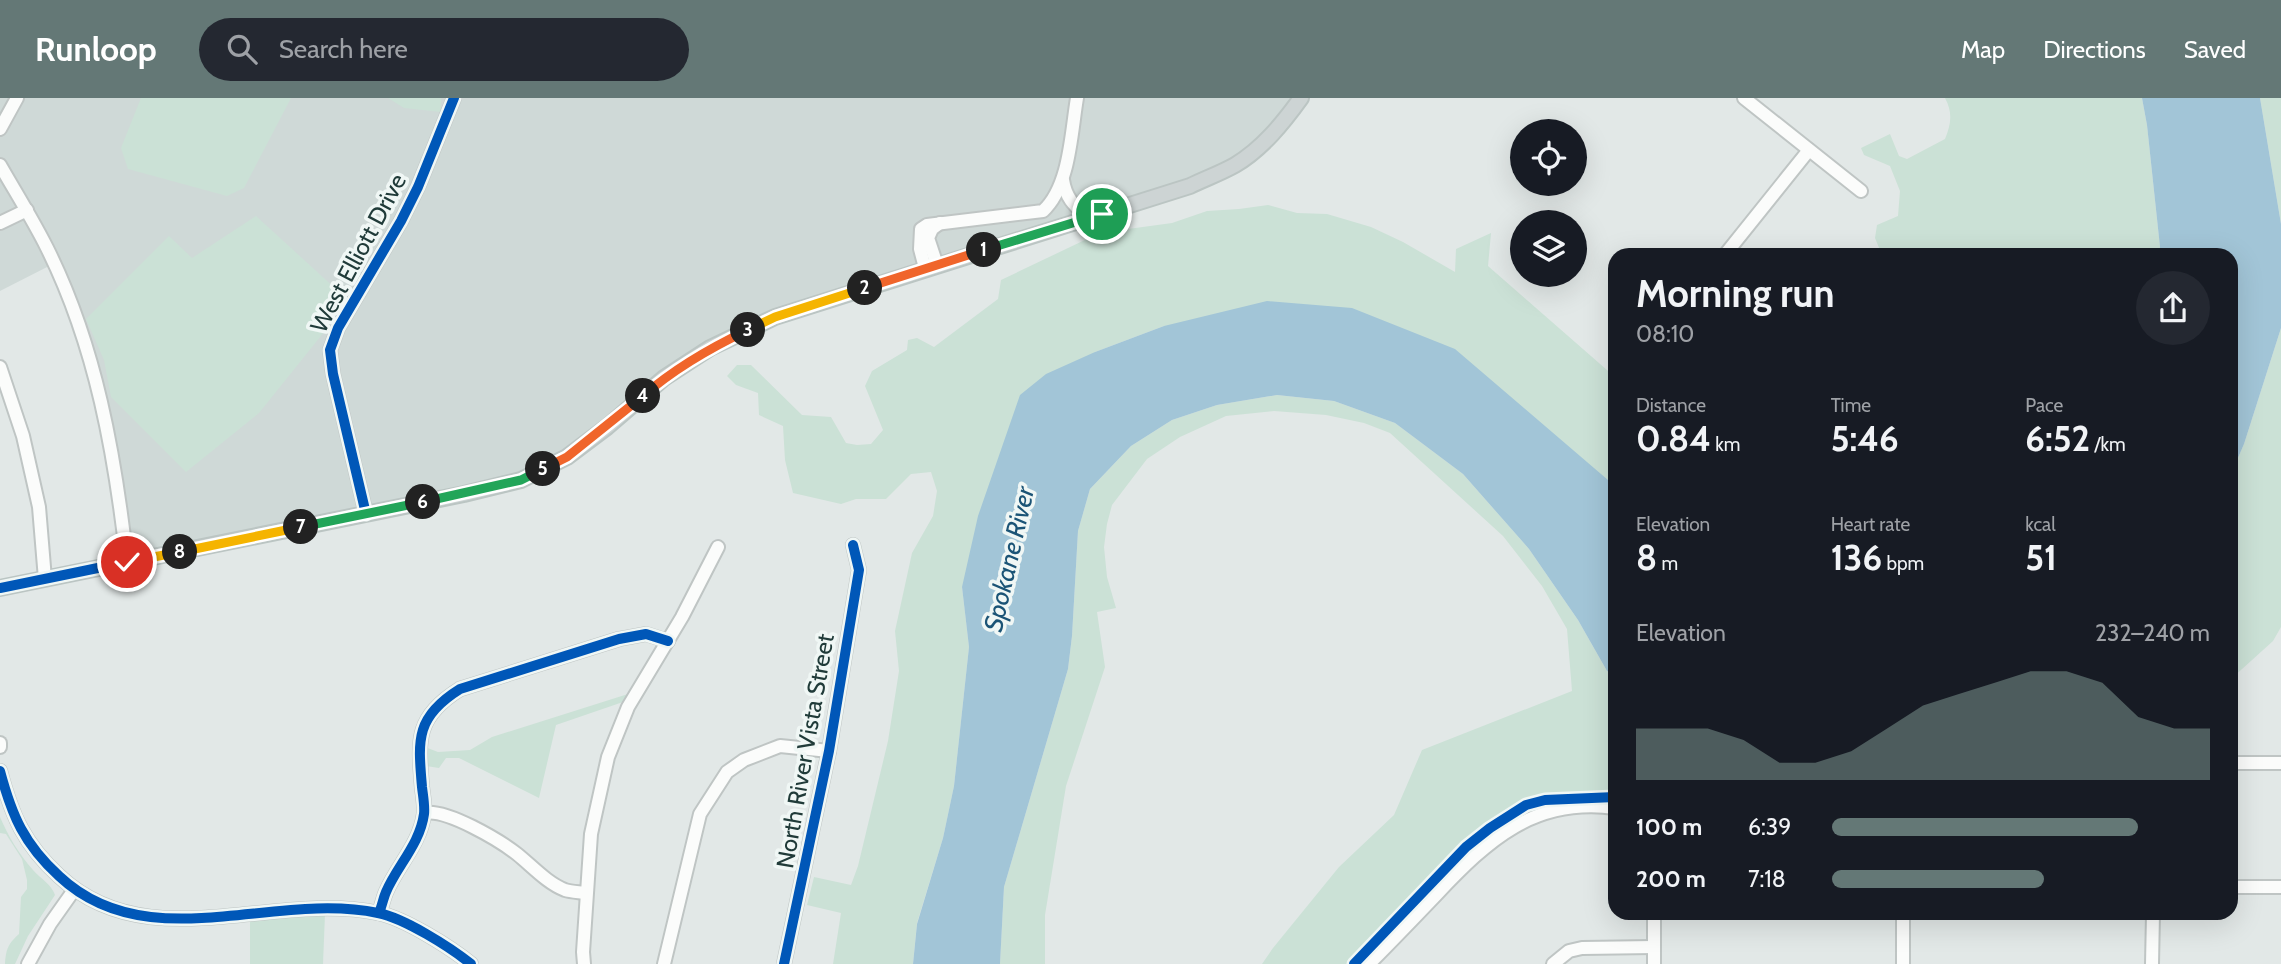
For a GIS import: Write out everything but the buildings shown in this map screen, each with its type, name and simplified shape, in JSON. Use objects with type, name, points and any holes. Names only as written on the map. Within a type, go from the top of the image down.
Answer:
[{"type":"main road","points":[[0,587],[366,514],[521,480],[567,457],[664,378],[710,348],[775,317],[1190,186],[1235,165],[1262,144],[1301,98]]},
{"type":"street","points":[[0,129],[16,98]]},
{"type":"street","name":"West Elliott Drive","points":[[366,514],[333,374],[330,350],[338,328],[384,254],[418,187],[454,98]]},
{"type":"street","points":[[931,267],[920,250],[921,229],[927,225],[1043,211],[1052,203],[1063,180],[1077,98]]},
{"type":"street","points":[[1744,98],[1861,191]]},
{"type":"street","points":[[1730,248],[1809,150]]},
{"type":"street","points":[[0,165],[27,210],[59,276],[92,365],[108,426],[127,562]]},
{"type":"street","points":[[1063,180],[1070,202],[1088,218]]},
{"type":"street","points":[[0,223],[27,210]]},
{"type":"street","points":[[0,367],[23,436],[39,507],[45,579]]},
{"type":"street","name":"North River Vista Street","points":[[784,964],[829,751],[859,570],[853,545]]},
{"type":"street","points":[[584,964],[591,834],[608,757],[628,707],[668,641],[718,547]]},
{"type":"street","points":[[379,913],[386,891],[417,837],[425,814],[420,760],[421,737],[428,716],[440,702],[460,690],[619,639],[646,634],[668,641]]},
{"type":"street","points":[[664,964],[700,814],[727,772],[744,760],[780,746],[829,751]]},
{"type":"street","points":[[2238,763],[2281,763]]},
{"type":"street","points":[[0,771],[2,787],[19,828],[39,858],[74,890],[102,905],[134,916],[166,919],[314,908],[379,913],[449,946],[471,964]]},
{"type":"street","points":[[1370,964],[1472,858],[1509,828],[1553,811],[1575,807],[1608,808]]},
{"type":"street","points":[[425,814],[431,812],[444,815],[485,835],[515,853],[565,890],[586,893]]},
{"type":"street","points":[[2238,887],[2281,887]]},
{"type":"street","points":[[28,964],[50,924],[74,890]]},
{"type":"street","points":[[1654,920],[1654,964]]},
{"type":"street","points":[[1903,920],[1903,964]]},
{"type":"street","points":[[2152,964],[2153,920]]},
{"type":"street","points":[[1553,964],[1569,951],[1596,947],[1654,947]]},
{"type":"shaded area","points":[[0,98],[1301,98],[1235,165],[968,255],[710,348],[607,427],[521,480],[127,562],[92,365],[51,265],[0,291]]},
{"type":"green space","points":[[141,98],[291,98],[244,188],[227,196],[128,169],[121,148]]},
{"type":"green space","points":[[388,98],[441,98],[441,112],[404,108]]},
{"type":"green space","points":[[1945,98],[2142,98],[2160,248],[1879,248],[1875,238],[1877,225],[1898,216],[1900,191],[1890,166],[1864,155],[1861,148],[1890,134],[1899,156],[1907,159],[1945,139],[1949,128],[1949,109]]},
{"type":"green space","points":[[2260,98],[2281,98],[2281,224]]},
{"type":"green space","points":[[1268,205],[1297,213],[1327,214],[1371,227],[1455,272],[1456,249],[1491,233],[1488,266],[1608,371],[1608,480],[1164,326],[1095,352],[962,587],[969,647],[954,786],[943,838],[917,923],[913,964],[833,964],[841,913],[807,905],[814,877],[851,885],[858,866],[888,741],[899,671],[895,631],[912,553],[933,516],[937,491],[931,472],[911,474],[886,499],[856,499],[841,504],[793,493],[785,460],[783,426],[759,415],[758,393],[736,385],[727,376],[737,365],[751,365],[802,415],[831,417],[846,443],[871,444],[883,430],[865,386],[872,371],[907,350],[908,340],[917,338],[934,347],[998,299],[1001,280],[1089,238],[1106,232],[1172,223],[1207,211]]},
{"type":"green space","points":[[256,216],[349,301],[259,413],[186,472],[111,397],[104,360],[86,319],[169,236],[192,258]]},
{"type":"green space","points":[[2281,328],[2281,627],[2273,641],[2238,673],[2238,458]]},
{"type":"green space","points":[[1277,395],[1334,401],[1395,423],[1463,474],[1529,549],[1578,620],[1608,672],[1608,802],[1572,803],[1552,807],[1532,813],[1495,831],[1461,857],[1360,964],[1262,964],[1339,867],[1394,815],[1422,750],[1572,691],[1567,629],[1542,586],[1503,536],[1390,433],[1364,423],[1326,415],[1274,411],[1226,416],[1180,437],[1147,459],[1112,505],[1104,547],[1107,577],[1116,608],[1097,612],[1105,667],[1066,786],[1045,915],[1045,964],[1000,964],[1004,887],[1068,669],[1078,531],[1090,489],[1131,446],[1172,420],[1217,405]]},
{"type":"green space","points":[[628,694],[623,702],[556,725],[539,798],[459,758],[446,758],[439,768],[426,766],[425,747],[438,752],[470,750],[492,737]]},
{"type":"green space","points":[[0,817],[19,851],[55,895],[28,936],[15,964],[5,964],[6,954],[19,934],[21,897],[27,889],[27,880],[22,859],[6,834],[0,833]]},
{"type":"green space","points":[[325,914],[323,964],[250,964],[250,920]]},
{"type":"water","points":[[2142,98],[2260,98],[2281,224],[2281,328],[2238,458],[2238,248],[2160,248]]},
{"type":"water","name":"Spokane River","points":[[1267,301],[1352,308],[1455,349],[1608,480],[1608,672],[1578,620],[1529,549],[1463,474],[1395,423],[1334,401],[1277,395],[1217,405],[1172,420],[1131,446],[1090,489],[1078,531],[1068,669],[1004,887],[1000,964],[913,964],[917,924],[943,838],[954,786],[969,647],[962,587],[978,516],[1020,395],[1046,374],[1164,326]]},
{"type":"cycle path","points":[[366,514],[333,374],[330,350],[338,328],[418,187],[454,98]]},
{"type":"cycle path","points":[[784,964],[829,751],[859,570],[853,545]]},
{"type":"cycle path","points":[[0,588],[127,562]]},
{"type":"cycle path","points":[[379,913],[391,882],[422,825],[424,808],[420,743],[427,720],[445,699],[460,689],[619,639],[646,634],[668,641]]},
{"type":"cycle path","points":[[0,771],[9,802],[28,841],[59,876],[94,901],[131,914],[171,918],[337,908],[378,913],[426,934],[471,964]]},
{"type":"cycle path","points":[[1354,964],[1466,847],[1490,828],[1526,805],[1545,800],[1608,797]]},
{"type":"route","points":[[127,562],[521,480],[567,457],[664,378],[710,348],[775,317],[1102,214]]}]
